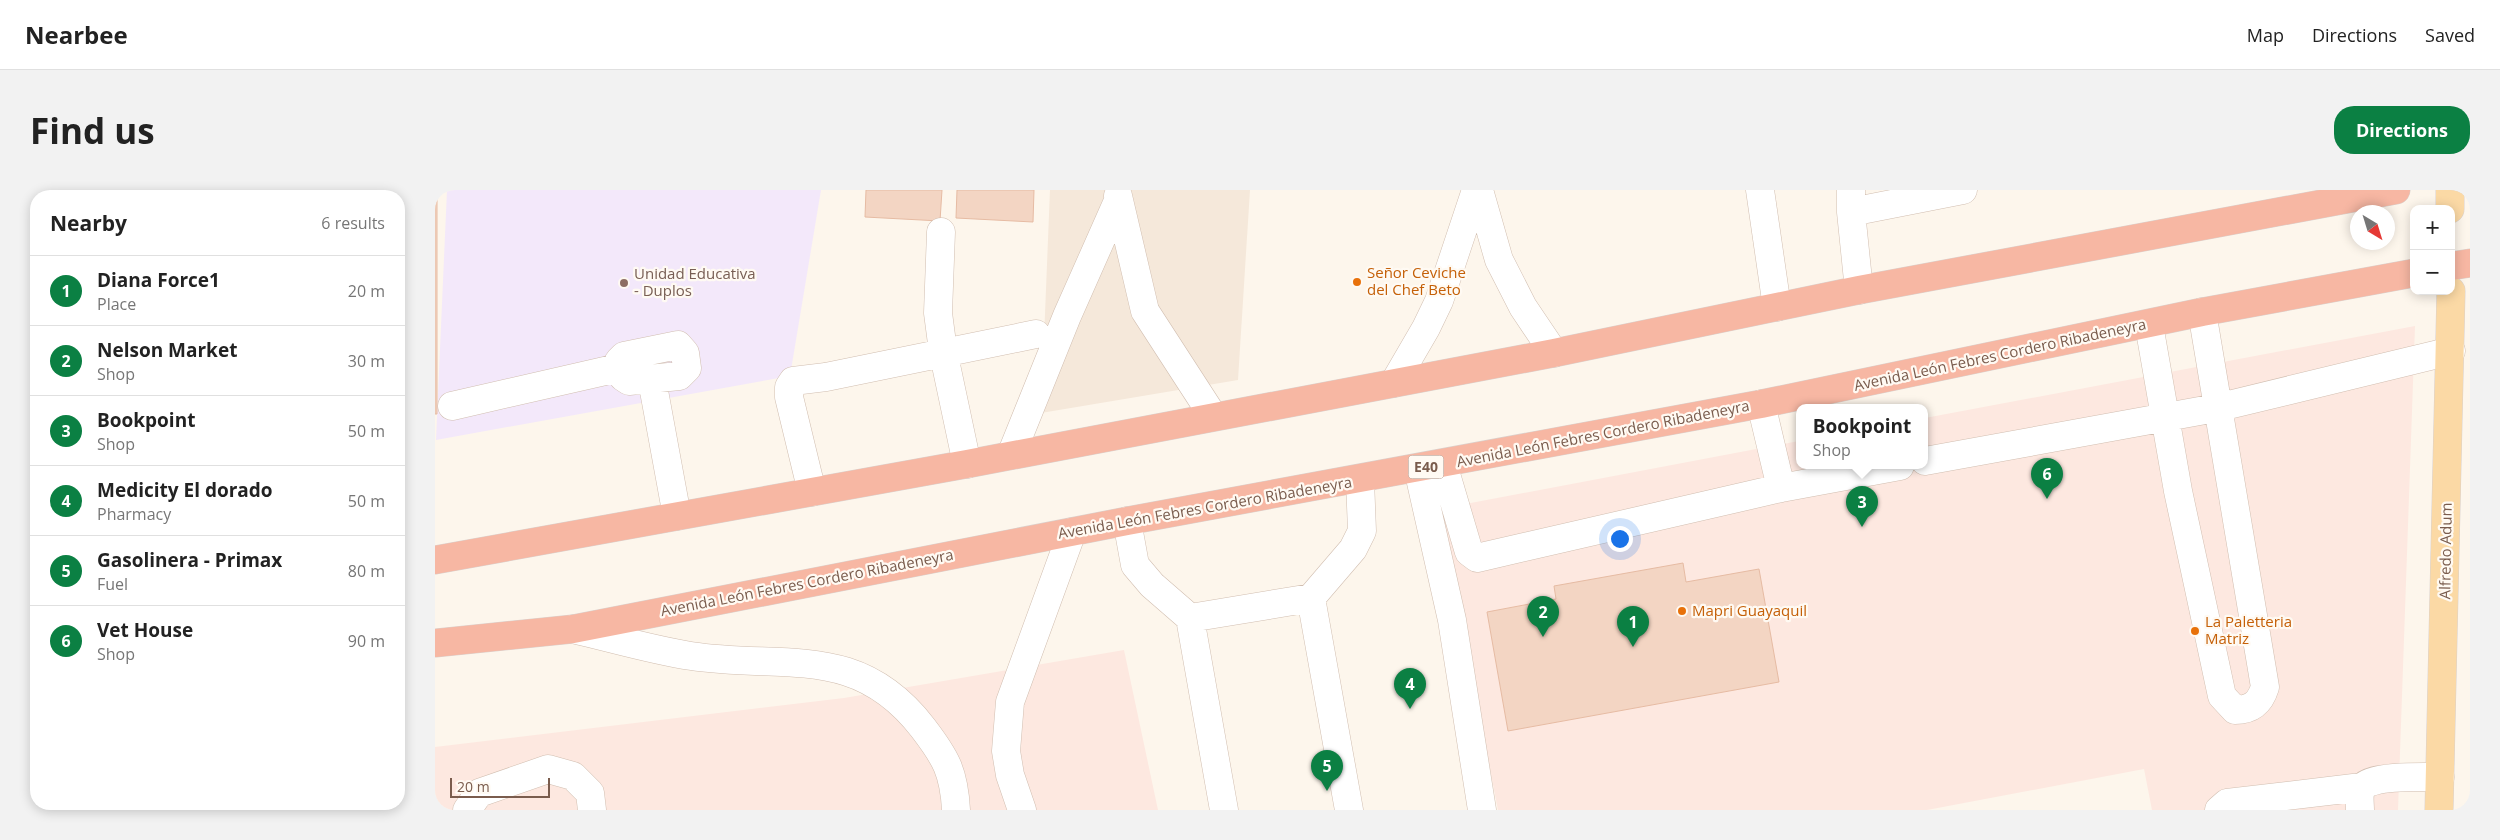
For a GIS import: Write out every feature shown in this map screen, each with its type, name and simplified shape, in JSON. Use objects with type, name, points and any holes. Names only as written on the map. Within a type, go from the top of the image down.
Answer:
[{"type":"highway","points":[[435,560],[1011,456],[1213,416],[1554,353],[1859,290],[2396,190]]},
{"type":"highway","points":[[2455,265],[2470,263]]},
{"type":"highway","name":"Avenida León Febres Cordero Ribadeneyra","points":[[435,644],[573,629],[1127,521],[1360,480],[1761,404],[2149,325],[2202,312],[2410,274]]},
{"type":"main road","points":[[2450,190],[2450,205]]},
{"type":"main road","name":"Alfredo Adum","points":[[2439,810],[2451,295]]},
{"type":"street","points":[[1477,190],[1499,260],[1523,307],[1554,353]]},
{"type":"street","points":[[1394,383],[1426,328],[1439,301],[1477,190]]},
{"type":"street","points":[[1760,190],[1777,307]]},
{"type":"street","points":[[1859,290],[1851,201],[1960,190]]},
{"type":"street","points":[[1118,196],[1145,311],[1213,416]]},
{"type":"street","points":[[1011,456],[1118,196]]},
{"type":"street","points":[[941,232],[938,314],[943,351],[967,464]]},
{"type":"street","points":[[2149,325],[2164,417],[2222,696],[2235,710],[2244,710],[2251,708],[2261,700],[2265,687],[2232,483],[2216,408],[2202,312]]},
{"type":"street","points":[[812,492],[789,397],[789,387],[793,381],[827,377],[943,351],[1036,334]]},
{"type":"street","points":[[678,345],[683,348],[687,368],[679,376],[629,381],[623,377],[619,368],[619,361],[624,356],[678,345]]},
{"type":"street","points":[[1928,460],[2216,408],[2451,351]]},
{"type":"street","points":[[452,406],[619,368]]},
{"type":"street","points":[[652,380],[677,516]]},
{"type":"street","points":[[1761,404],[1781,488]]},
{"type":"street","points":[[1430,466],[1469,552],[1477,558],[1781,488],[1884,469]]},
{"type":"street","points":[[1430,466],[1482,810]]},
{"type":"street","points":[[1190,618],[1311,598],[1353,549],[1362,531],[1360,480]]},
{"type":"street","points":[[1127,521],[1135,565],[1152,585],[1190,618],[1224,810]]},
{"type":"street","points":[[1022,810],[1010,775],[1006,751],[1010,702],[1072,532]]},
{"type":"street","points":[[1311,598],[1349,810]]},
{"type":"street","points":[[573,629],[692,656],[824,665],[866,677],[908,708],[940,750],[954,782],[956,810]]},
{"type":"street","points":[[467,810],[479,793],[548,769],[573,776],[590,793],[592,810]]},
{"type":"street","points":[[2219,810],[2227,803],[2361,799],[2368,782],[2440,776]]},
{"type":"shaded area","name":"Unidad Educativa - Duplos","points":[[447,190],[821,190],[790,376],[436,440]]},
{"type":"shaded area","points":[[1050,190],[1250,190],[1238,380],[1041,413]]},
{"type":"shaded area","points":[[2415,326],[2398,810],[2152,810],[2144,769],[1927,810],[1498,810],[1439,509],[1796,442],[1796,469],[1928,469],[1928,417]]},
{"type":"shaded area","points":[[1124,650],[1158,810],[435,810],[435,747],[844,698]]},
{"type":"building","points":[[435,190],[437,190],[437,414],[435,414]]},
{"type":"building","points":[[866,190],[942,190],[940,221],[865,217]]},
{"type":"building","points":[[957,190],[1034,190],[1033,222],[956,218]]},
{"type":"building","points":[[1683,563],[1686,582],[1759,569],[1779,682],[1508,731],[1487,612],[1556,599],[1554,586]]},
{"type":"place","name":"Señor Ceviche del Chef Beto","points":[[1357,282]]},
{"type":"place","name":"Unidad Educativa - Duplos","points":[[624,283]]},
{"type":"place","name":"Vet House","points":[[2047,499]]},
{"type":"place","name":"Bookpoint","points":[[1862,527]]},
{"type":"place","name":"Mapri Guayaquil","points":[[1682,611]]},
{"type":"place","name":"La Paletteria Matriz","points":[[2195,631]]},
{"type":"place","name":"Nelson Market","points":[[1543,637]]},
{"type":"place","name":"Diana Force1","points":[[1633,647]]},
{"type":"place","name":"Medicity El dorado","points":[[1410,709]]},
{"type":"place","name":"Gasolinera - Primax","points":[[1327,791]]}]
